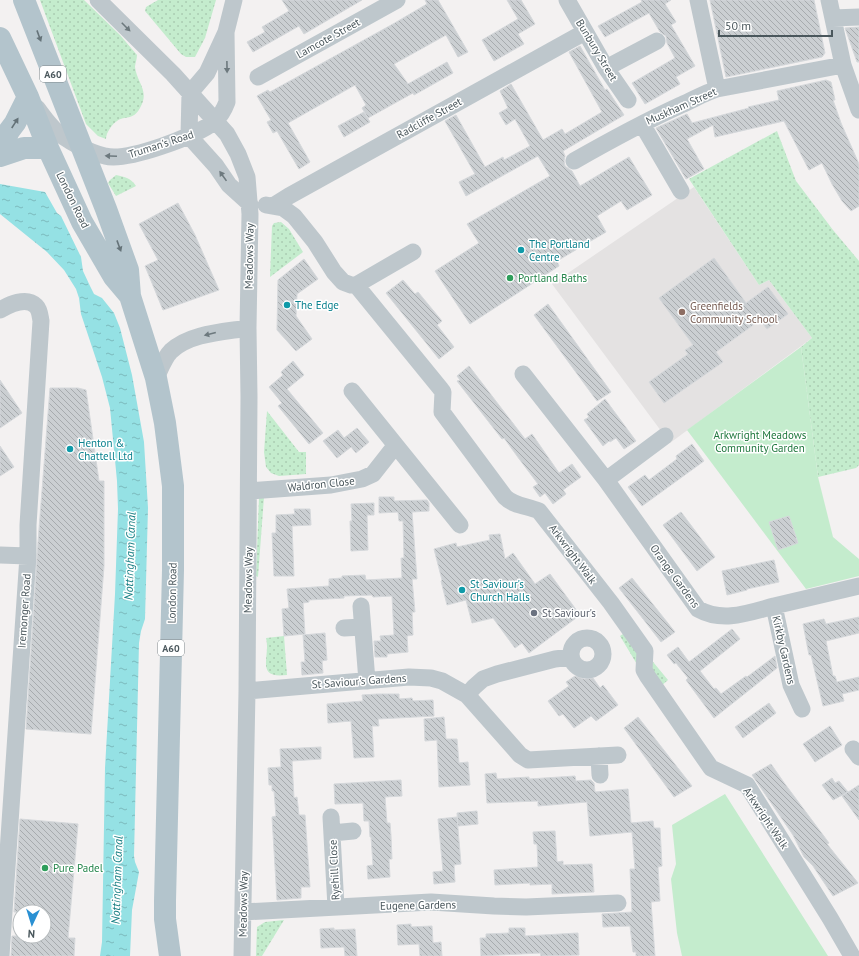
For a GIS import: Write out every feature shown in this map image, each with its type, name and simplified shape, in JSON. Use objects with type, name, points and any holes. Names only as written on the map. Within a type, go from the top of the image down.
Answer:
[{"type":"main road","name":"London Road","points":[[24,0],[106,209],[128,270],[130,296],[156,378],[165,423],[173,486],[173,570],[165,919],[170,956]]},
{"type":"main road","name":"London Road","points":[[0,38],[28,97],[48,148],[82,222],[114,277],[130,296]]},
{"type":"main road","points":[[0,147],[9,131],[16,123],[28,97]]},
{"type":"main road","points":[[0,156],[24,148],[48,148]]},
{"type":"main road","name":"London Road","points":[[158,956],[165,919]]},
{"type":"street","name":"Meadows Way","points":[[98,0],[173,74],[196,87],[215,121],[227,134],[247,177],[250,204],[248,328],[249,491],[242,956]]},
{"type":"street","points":[[234,0],[226,32],[207,73],[196,87],[189,136],[216,166],[229,185],[250,204]]},
{"type":"street","name":"Lamcote Street","points":[[258,77],[397,0]]},
{"type":"street","points":[[698,0],[717,89]]},
{"type":"street","points":[[829,0],[843,65],[859,110]]},
{"type":"street","name":"Bunbury Street","points":[[571,1],[585,32],[606,68],[628,100]]},
{"type":"street","points":[[833,18],[859,17]]},
{"type":"street","points":[[215,121],[223,112],[227,102],[226,32]]},
{"type":"street","name":"Radcliffe Street","points":[[273,206],[585,32]]},
{"type":"street","points":[[606,68],[657,41]]},
{"type":"street","name":"Muskham Street","points":[[574,161],[642,124],[697,98],[705,92],[843,65]]},
{"type":"street","name":"London Road","points":[[28,97],[55,130],[81,147]]},
{"type":"street","name":"Truman's Road","points":[[81,147],[106,157],[123,156],[189,136],[204,129],[215,121]]},
{"type":"street","points":[[642,124],[681,191]]},
{"type":"street","name":"Arkwright Walk","points":[[250,204],[283,208],[294,216],[315,242],[334,272],[344,282],[351,285],[356,285],[440,388],[443,392],[442,412],[510,502],[539,511],[645,651],[644,670],[648,678],[710,768],[746,785],[834,916],[852,956]]},
{"type":"street","points":[[356,285],[413,252]]},
{"type":"street","name":"Iremonger Road","points":[[0,310],[18,302],[27,302],[36,306],[39,311],[41,321],[28,525],[28,556],[1,956]]},
{"type":"street","points":[[156,378],[165,360],[171,352],[180,345],[192,339],[207,335],[248,328]]},
{"type":"street","name":"Orange Gardens","points":[[522,374],[606,480],[698,609],[721,617],[733,617],[774,606]]},
{"type":"street","points":[[352,391],[460,525]]},
{"type":"street","points":[[606,480],[665,436]]},
{"type":"street","name":"Waldron Close","points":[[249,491],[331,485],[362,479],[373,474],[395,446]]},
{"type":"street","points":[[0,555],[28,556]]},
{"type":"street","name":"Kirkby Gardens","points":[[802,709],[791,684],[774,606],[859,586]]},
{"type":"street","points":[[361,606],[367,681]]},
{"type":"street","points":[[344,628],[362,627]]},
{"type":"street","points":[[467,695],[483,679],[490,676],[554,659],[571,657]]},
{"type":"street","name":"St Saviour's Gardens","points":[[246,691],[409,677],[431,678],[442,681],[467,695],[520,756],[528,760],[618,755]]},
{"type":"street","points":[[599,756],[600,775]]},
{"type":"street","name":"Ryehill Close","points":[[336,907],[331,825],[353,831]]},
{"type":"street","name":"Eugene Gardens","points":[[243,912],[431,902],[526,907],[618,903]]},
{"type":"shaded area","name":"Greenfields Community School","points":[[694,187],[759,285],[769,280],[812,338],[670,443],[552,284]]},
{"type":"green space","points":[[40,0],[84,0],[120,35],[137,55],[135,67],[142,87],[144,97],[143,102],[135,115],[120,119],[113,124],[108,131],[106,139],[98,136],[86,124]]},
{"type":"green space","points":[[158,0],[216,0],[205,38],[195,57],[186,57],[181,54],[145,11],[146,7]]},
{"type":"green space","points":[[777,131],[796,181],[833,230],[859,261],[859,465],[856,468],[818,477],[801,347],[812,338],[769,280],[759,285],[689,179]]},
{"type":"green space","points":[[116,175],[125,177],[136,186],[116,196],[108,183]]},
{"type":"green space","points":[[281,222],[289,229],[303,252],[270,277],[272,226],[274,223]]},
{"type":"green space","name":"Arkwright Meadows Community Garden","points":[[801,347],[818,477],[833,537],[859,559],[859,576],[806,589],[687,430]]},
{"type":"green space","points":[[267,411],[299,452],[306,452],[306,474],[279,476],[271,473],[266,467],[264,452]]},
{"type":"green space","points":[[264,497],[258,577],[256,576],[259,498]]},
{"type":"green space","points":[[626,632],[640,652],[638,666],[620,636]]},
{"type":"green space","points":[[284,636],[287,675],[277,675],[270,673],[267,670],[266,638]]},
{"type":"green space","points":[[649,657],[668,680],[660,687],[647,668]]},
{"type":"green space","points":[[725,794],[828,956],[682,956],[677,933],[671,879],[676,864],[672,825]]},
{"type":"green space","points":[[284,920],[262,956],[256,956],[257,927],[265,922]]},
{"type":"water","name":"Nottingham Canal","points":[[0,184],[45,192],[57,213],[61,216],[81,257],[83,271],[94,294],[102,298],[114,313],[120,328],[132,375],[144,442],[148,508],[145,619],[139,643],[134,856],[139,872],[132,910],[130,956],[100,956],[102,942],[105,768],[115,594],[118,509],[117,481],[110,408],[102,377],[81,314],[76,289],[64,270],[47,252],[0,214]]},
{"type":"building","points":[[282,0],[362,0],[304,34],[299,26],[253,52],[247,42],[265,32],[262,27],[289,11]]},
{"type":"building","points":[[425,0],[438,0],[468,52],[458,57],[446,35],[394,64],[408,84],[447,62],[453,73],[368,118],[362,108],[366,105],[355,85],[288,123],[310,162],[299,169],[277,131],[273,133],[267,122],[271,120],[257,96],[268,90],[270,92],[393,24],[427,4]]},
{"type":"building","points":[[507,0],[521,0],[535,24],[518,34],[524,44],[494,61],[482,40],[518,19]]},
{"type":"building","points":[[641,0],[671,0],[665,4],[676,22],[671,25],[695,66],[676,77],[680,84],[645,104],[632,83],[675,58],[667,43],[666,36],[660,32],[649,13],[605,37],[598,26],[642,2]]},
{"type":"building","points":[[710,0],[814,0],[825,53],[822,57],[726,77]]},
{"type":"building","points":[[859,27],[859,62],[857,62],[845,28]]},
{"type":"building","name":"The Portland Centre","points":[[580,46],[605,90],[607,89],[624,115],[563,151],[565,156],[565,166],[572,171],[580,186],[629,157],[652,195],[627,210],[621,201],[597,216],[606,232],[557,261],[559,266],[470,324],[435,271],[479,243],[467,224],[550,176],[538,156],[466,196],[459,182],[475,174],[445,121],[456,115],[485,167],[503,157],[504,160],[530,146],[515,119],[506,125],[499,113],[508,108],[500,91],[511,84],[543,140],[562,129],[565,134],[602,112],[569,52]]},
{"type":"building","points":[[826,80],[831,82],[835,100],[833,100],[841,123],[859,164],[859,206],[851,211],[842,201],[822,163],[809,170],[784,121],[715,137],[713,125],[687,139],[704,169],[686,179],[656,128],[687,114],[692,123],[779,100],[777,91]]},
{"type":"building","points":[[364,112],[370,122],[344,137],[338,126]]},
{"type":"building","points":[[178,203],[195,235],[219,290],[163,310],[145,266],[158,260],[139,224]]},
{"type":"building","points":[[714,258],[746,303],[768,287],[788,314],[767,329],[760,320],[716,352],[723,362],[664,403],[649,382],[688,354],[685,350],[693,345],[659,298]]},
{"type":"building","name":"The Edge","points":[[304,259],[318,279],[297,294],[296,316],[312,339],[296,351],[277,330],[278,280]]},
{"type":"building","points":[[403,280],[415,294],[418,292],[442,321],[437,325],[454,347],[439,359],[386,293]]},
{"type":"building","points":[[548,304],[611,392],[597,401],[534,315]]},
{"type":"building","points":[[293,361],[304,375],[287,389],[323,433],[309,444],[278,406],[282,403],[269,387],[283,375],[281,372]]},
{"type":"building","points":[[469,366],[525,439],[532,434],[559,473],[572,464],[581,477],[563,490],[566,494],[553,504],[545,493],[540,497],[533,487],[538,484],[504,438],[502,439],[457,381],[460,380],[457,376]]},
{"type":"building","points":[[0,380],[22,413],[0,428]]},
{"type":"building","points":[[50,388],[78,388],[86,390],[99,481],[104,481],[104,566],[91,734],[26,729]]},
{"type":"building","points":[[605,399],[636,441],[624,449],[616,438],[603,446],[584,420],[589,417],[587,414]]},
{"type":"building","points":[[357,428],[369,442],[356,453],[351,447],[337,458],[323,441],[338,430],[344,438]]},
{"type":"building","points":[[692,444],[704,461],[642,506],[628,487],[645,475],[649,480],[677,459],[676,456]]},
{"type":"building","points":[[0,446],[14,467],[0,476]]},
{"type":"building","points":[[379,497],[394,497],[394,501],[427,500],[429,503],[429,511],[412,512],[417,579],[412,579],[415,612],[412,612],[413,635],[407,636],[408,652],[387,654],[387,657],[375,657],[374,641],[381,641],[380,636],[394,635],[392,596],[344,596],[344,598],[309,600],[309,602],[303,603],[305,634],[284,636],[282,609],[289,608],[287,589],[329,586],[329,579],[342,578],[342,576],[365,575],[366,580],[402,578],[401,558],[404,558],[403,521],[399,521],[398,512],[379,513]]},
{"type":"building","points":[[374,503],[374,515],[367,515],[368,550],[351,551],[351,504]]},
{"type":"building","points":[[294,509],[310,509],[311,525],[292,526],[294,576],[274,576],[272,533],[276,533],[276,515],[295,514]]},
{"type":"building","points":[[681,512],[715,557],[697,571],[663,525]]},
{"type":"building","points":[[789,516],[798,543],[778,550],[769,522]]},
{"type":"building","points":[[500,534],[505,559],[513,553],[535,584],[550,574],[580,615],[529,653],[522,643],[515,648],[493,618],[472,623],[466,600],[447,605],[441,581],[434,549],[456,543],[457,547],[490,540],[489,535]]},
{"type":"building","points":[[774,560],[779,582],[727,595],[722,571]]},
{"type":"building","points":[[632,578],[675,632],[661,642],[619,588]]},
{"type":"building","points":[[859,617],[859,633],[826,641],[833,676],[835,676],[837,682],[859,677],[859,690],[842,694],[844,701],[823,706],[811,655],[809,655],[803,624],[824,619],[826,624]]},
{"type":"building","points":[[732,629],[740,639],[700,671],[714,689],[716,688],[721,694],[775,656],[777,668],[714,718],[686,680],[688,678],[676,663],[674,664],[667,655],[678,647],[689,662]]},
{"type":"building","points":[[325,633],[327,660],[322,661],[323,673],[302,675],[301,662],[305,662],[303,635]]},
{"type":"building","points":[[575,676],[584,679],[593,678],[600,688],[603,685],[618,705],[596,721],[591,716],[574,728],[563,714],[559,716],[548,701],[569,686],[566,682]]},
{"type":"building","points":[[399,694],[399,699],[412,698],[413,701],[433,700],[434,716],[378,719],[379,726],[372,726],[374,757],[354,758],[351,721],[328,723],[327,704],[363,701],[362,695]]},
{"type":"building","points":[[769,703],[776,713],[743,738],[735,727]]},
{"type":"building","points":[[444,717],[446,739],[457,739],[459,763],[468,762],[470,785],[439,787],[437,740],[425,741],[424,719]]},
{"type":"building","points":[[638,717],[692,786],[674,797],[624,728]]},
{"type":"building","points":[[830,726],[842,745],[815,762],[803,744]]},
{"type":"building","points":[[321,747],[321,759],[292,761],[294,798],[297,797],[299,815],[305,815],[310,887],[301,887],[301,898],[277,900],[272,817],[276,816],[274,791],[272,791],[272,785],[269,785],[268,768],[281,767],[280,749]]},
{"type":"building","points":[[771,764],[829,843],[827,844],[858,883],[833,896],[813,866],[804,857],[793,835],[752,775]]},
{"type":"building","points":[[496,773],[497,779],[529,777],[529,779],[575,776],[576,781],[591,780],[594,783],[595,792],[628,789],[631,823],[653,821],[654,828],[660,828],[662,866],[658,867],[660,901],[651,902],[655,956],[636,956],[636,952],[633,952],[630,926],[603,927],[602,914],[632,912],[630,869],[635,869],[632,832],[590,836],[587,802],[538,806],[538,801],[487,803],[485,774]]},
{"type":"building","points":[[832,778],[835,783],[839,781],[848,792],[833,800],[822,785]]},
{"type":"building","points":[[401,780],[402,796],[385,797],[387,823],[390,823],[391,836],[392,859],[389,859],[390,877],[368,879],[367,866],[373,865],[369,821],[364,821],[363,803],[335,804],[334,784]]},
{"type":"building","points":[[859,785],[859,820],[842,796]]},
{"type":"building","points":[[477,811],[478,824],[458,826],[457,813]]},
{"type":"building","points":[[457,817],[461,864],[454,865],[455,882],[434,884],[433,872],[443,871],[438,819]]},
{"type":"building","name":"Pure Padel","points":[[20,819],[78,824],[68,938],[75,938],[74,956],[11,956],[12,936],[12,944],[52,944],[52,904],[15,904]]},
{"type":"building","points":[[555,831],[557,862],[563,861],[563,865],[592,864],[594,892],[552,894],[552,884],[530,885],[530,883],[495,885],[494,870],[538,867],[537,844],[534,844],[533,832]]},
{"type":"building","points":[[411,924],[411,927],[432,926],[433,943],[441,942],[442,956],[420,956],[419,944],[398,945],[397,925]]},
{"type":"building","points":[[334,928],[334,930],[355,929],[357,956],[345,956],[344,947],[321,948],[320,929]]},
{"type":"building","points":[[509,928],[525,928],[525,936],[578,933],[579,955],[541,956],[540,953],[481,956],[480,938],[486,938],[486,934],[509,933]]},
{"type":"place","name":"The Portland Centre","points":[[521,250]]},
{"type":"place","name":"Portland Baths","points":[[510,278]]},
{"type":"place","name":"The Edge","points":[[287,305]]},
{"type":"place","name":"Greenfields Community School","points":[[682,312]]},
{"type":"place","name":"Henton & Chattell Ltd","points":[[70,449]]},
{"type":"place","name":"St Saviour's Church Halls","points":[[462,590]]},
{"type":"place","name":"St Saviour's","points":[[534,613]]},
{"type":"place","name":"Pure Padel","points":[[45,868]]}]
